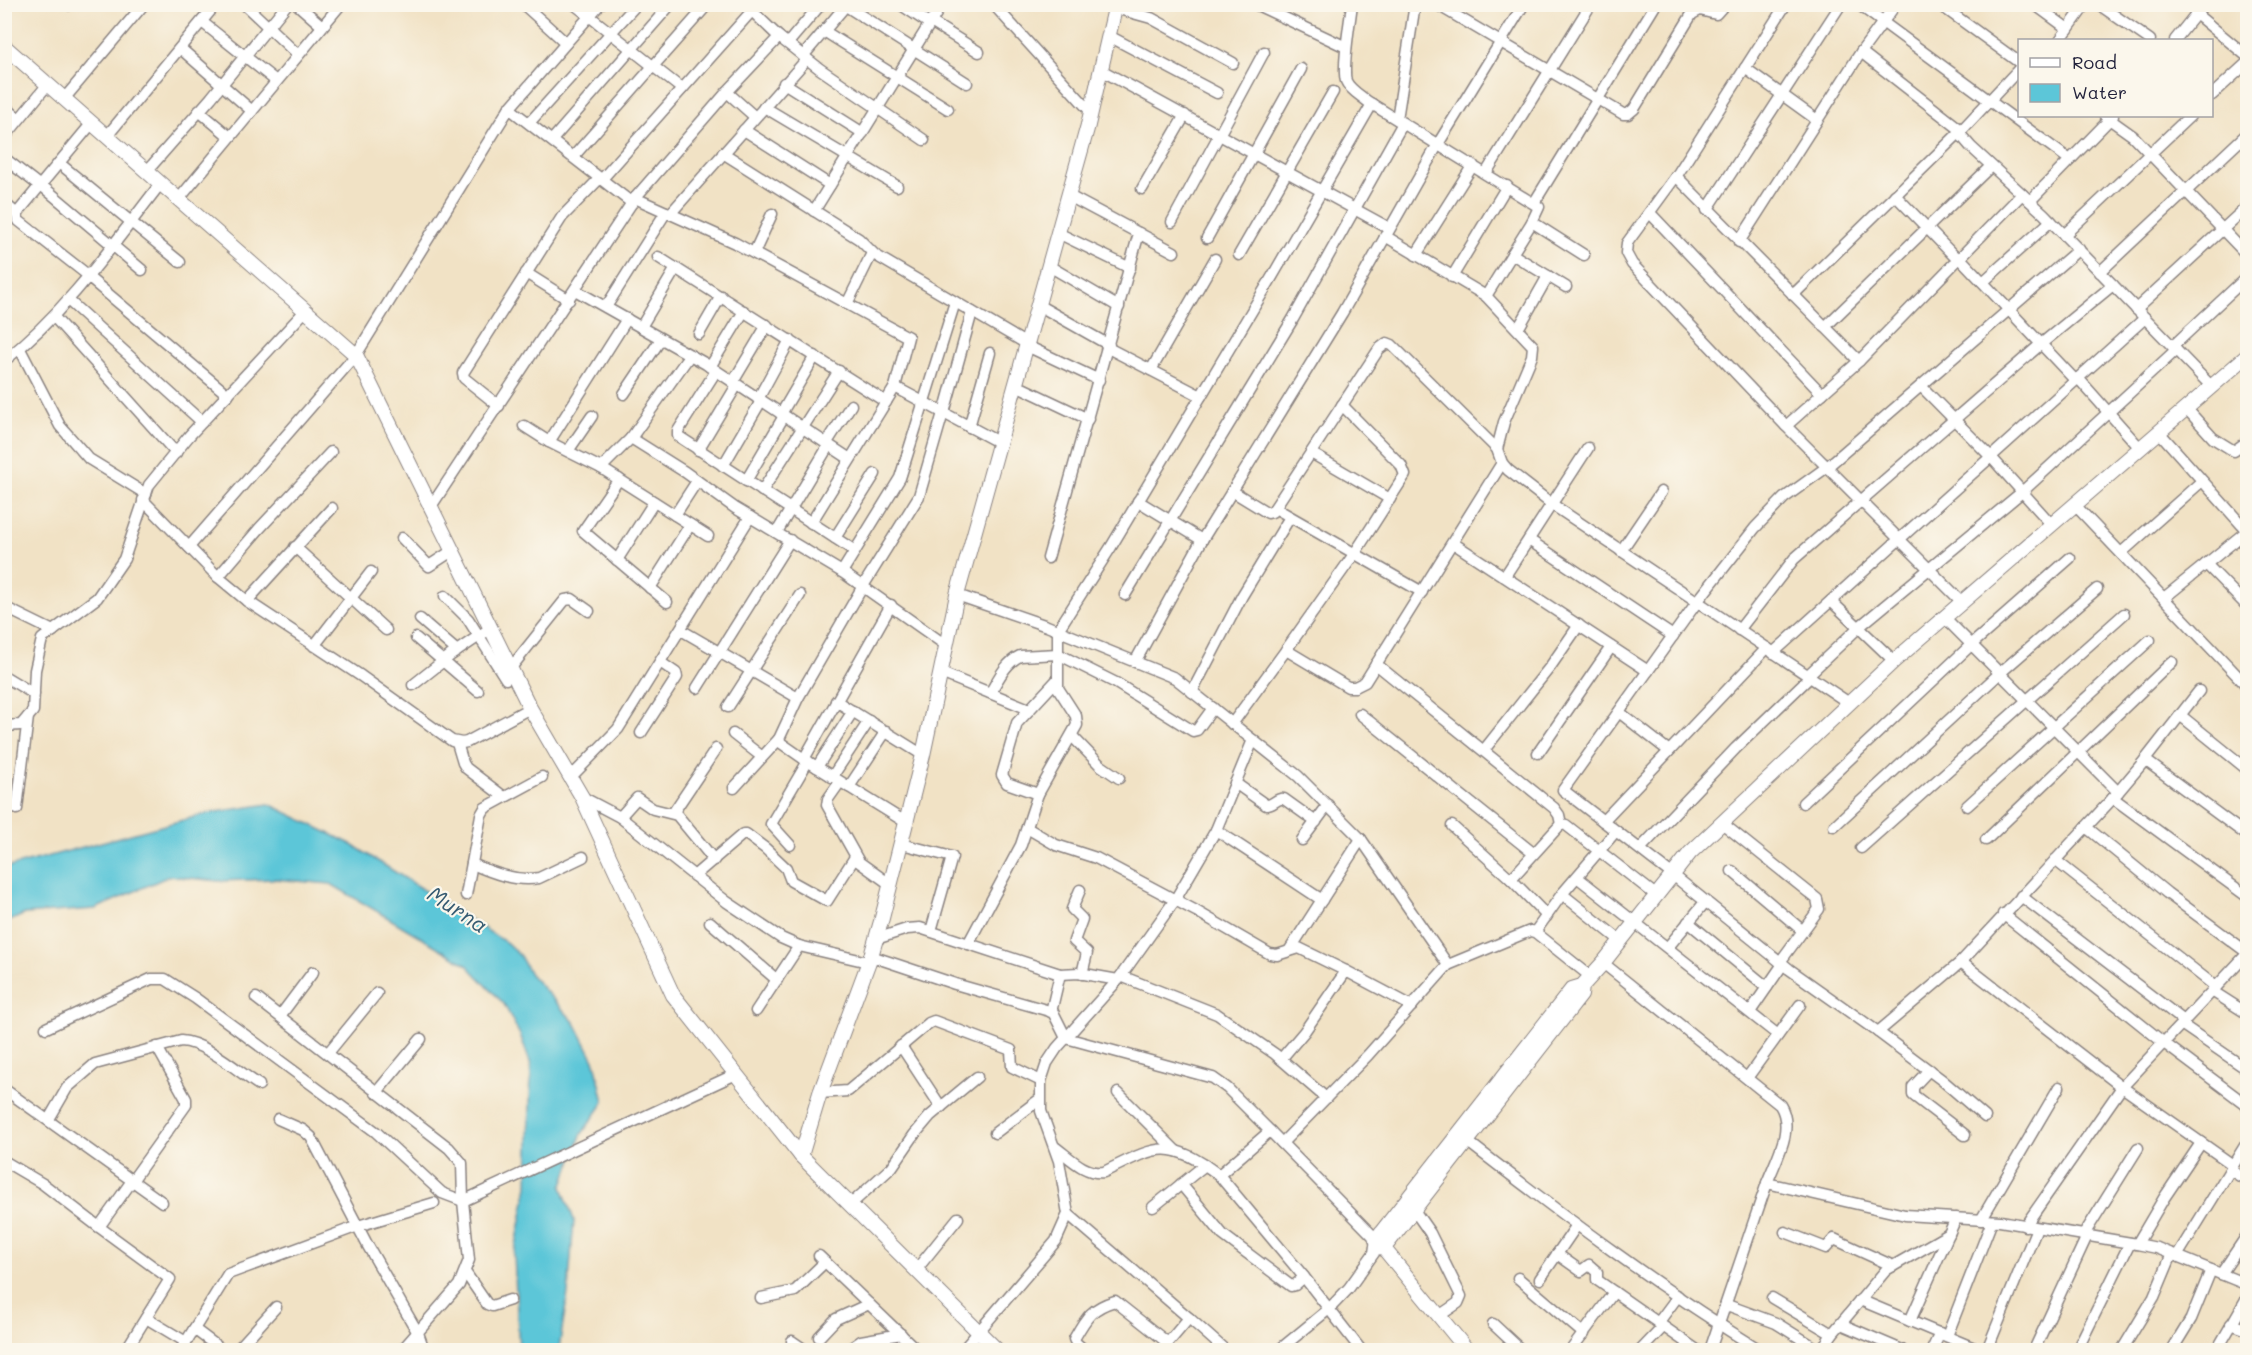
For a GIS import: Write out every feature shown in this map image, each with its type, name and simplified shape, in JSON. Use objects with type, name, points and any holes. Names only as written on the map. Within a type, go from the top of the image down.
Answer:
[{"type":"main road","points":[[801,1156],[820,1093],[876,939],[891,885],[923,755],[957,595],[1069,196],[1115,6]]},
{"type":"main road","points":[[4,46],[356,355],[452,550],[485,632],[582,797],[673,995],[801,1156],[997,1350]]},
{"type":"main road","points":[[1378,1247],[1537,1043],[1581,995],[1586,981],[1621,941],[1690,853],[1894,661],[2247,355]]},
{"type":"main road","points":[[1378,1247],[1414,1210],[1467,1142],[1537,1043]]},
{"type":"main road","points":[[1378,1247],[1467,1350]]},
{"type":"street","points":[[64,99],[144,4]]},
{"type":"street","points":[[107,136],[216,4]]},
{"type":"street","points":[[147,171],[287,4]]},
{"type":"street","points":[[297,4],[322,26]]},
{"type":"street","points":[[179,199],[341,4]]},
{"type":"street","points":[[523,4],[566,43]]},
{"type":"street","points":[[574,4],[682,88]]},
{"type":"street","points":[[189,547],[356,355],[509,108],[600,4]]},
{"type":"street","points":[[529,123],[637,4]]},
{"type":"street","points":[[552,141],[671,4]]},
{"type":"street","points":[[573,157],[708,4]]},
{"type":"street","points":[[430,508],[634,200],[728,92],[821,4]]},
{"type":"street","points":[[900,4],[979,52]]},
{"type":"street","points":[[814,211],[942,4]]},
{"type":"street","points":[[993,4],[1091,112]]},
{"type":"street","points":[[1255,4],[1347,47]]},
{"type":"street","points":[[1352,4],[1346,81],[1372,104],[1539,208],[1486,296]]},
{"type":"street","points":[[1125,595],[1293,319],[1355,209],[1400,121],[1414,4]]},
{"type":"street","points":[[1436,4],[1623,114],[1631,113],[1692,14],[1700,10],[1716,14],[1725,4]]},
{"type":"street","points":[[1454,15],[1460,4]]},
{"type":"street","points":[[1135,662],[1202,540],[1342,313],[1438,144],[1524,4]]},
{"type":"street","points":[[1486,173],[1591,4]]},
{"type":"street","points":[[1534,203],[1656,4]]},
{"type":"street","points":[[1786,4],[1676,176],[1627,243],[1628,258],[1786,426],[1962,602]]},
{"type":"street","points":[[1707,210],[1841,4]]},
{"type":"street","points":[[1857,4],[2070,160]]},
{"type":"street","points":[[1739,242],[1861,52],[1896,4]]},
{"type":"street","points":[[1939,4],[2018,62]]},
{"type":"street","points":[[2034,4],[2068,29]]},
{"type":"street","points":[[2061,39],[2086,4]]},
{"type":"street","points":[[2098,4],[2149,39]]},
{"type":"street","points":[[245,5],[298,55]]},
{"type":"street","points":[[606,307],[668,213],[764,107],[847,5],[967,83]]},
{"type":"street","points":[[1115,6],[1152,18],[1233,63]]},
{"type":"street","points":[[499,406],[462,375],[526,273],[562,217],[601,178],[755,7],[783,40],[805,58],[924,140]]},
{"type":"street","points":[[2176,39],[2200,9],[2243,54]]},
{"type":"street","points":[[202,22],[276,81]]},
{"type":"street","points":[[824,31],[948,109]]},
{"type":"street","points":[[1108,36],[1217,93]]},
{"type":"street","points":[[2243,54],[2247,40]]},
{"type":"street","points":[[180,48],[252,111]]},
{"type":"street","points":[[1172,222],[1264,52]]},
{"type":"street","points":[[1861,52],[1960,132],[1991,166],[2079,249],[2211,386]]},
{"type":"street","points":[[2213,93],[2247,62]]},
{"type":"street","points":[[1745,68],[1817,120]]},
{"type":"street","points":[[1207,238],[1301,69]]},
{"type":"street","points":[[1793,295],[1960,132],[2018,69]]},
{"type":"street","points":[[1101,70],[1321,189],[1355,209],[1416,255],[1486,296],[1531,343],[1534,351],[1504,422],[1497,449]]},
{"type":"street","points":[[784,83],[863,133]]},
{"type":"street","points":[[5,135],[48,84]]},
{"type":"street","points":[[728,92],[755,117]]},
{"type":"street","points":[[1239,255],[1333,92]]},
{"type":"street","points":[[968,944],[1021,845],[1038,794],[1076,730],[1077,720],[1060,694],[1057,680],[1058,630],[1272,278],[1321,189],[1372,104]]},
{"type":"street","points":[[4,106],[19,119]]},
{"type":"street","points":[[764,107],[897,186]]},
{"type":"street","points":[[509,108],[601,178],[634,200],[668,213],[754,253],[908,337],[895,387],[811,523]]},
{"type":"street","points":[[199,111],[230,137]]},
{"type":"street","points":[[1142,189],[1185,115]]},
{"type":"street","points":[[1786,426],[1859,361],[1959,259],[2070,160],[2110,117],[2133,136],[2247,256]]},
{"type":"street","points":[[2064,234],[2189,117]]},
{"type":"street","points":[[17,214],[92,123]]},
{"type":"street","points":[[744,130],[830,184]]},
{"type":"street","points":[[2100,272],[2247,133]]},
{"type":"street","points":[[723,153],[863,242],[872,253],[1027,345],[1099,380]]},
{"type":"street","points":[[4,158],[142,270]]},
{"type":"street","points":[[59,163],[180,262]]},
{"type":"street","points":[[1416,255],[1473,165]]},
{"type":"street","points":[[1825,327],[1991,166]]},
{"type":"street","points":[[1676,176],[1707,210],[1859,361]]},
{"type":"street","points":[[4,361],[20,349],[69,301],[161,183]]},
{"type":"street","points":[[1452,277],[1507,186]]},
{"type":"street","points":[[1895,195],[1983,282],[2140,448]]},
{"type":"street","points":[[1069,196],[1174,252]]},
{"type":"street","points":[[4,203],[17,214],[19,221],[89,276],[228,395]]},
{"type":"street","points":[[1603,820],[1770,650],[1831,601],[2076,379],[2247,206]]},
{"type":"street","points":[[1650,213],[1822,394]]},
{"type":"street","points":[[754,253],[772,214]]},
{"type":"street","points":[[1983,282],[2051,221]]},
{"type":"street","points":[[1532,222],[1584,255]]},
{"type":"street","points":[[1058,233],[1130,268]]},
{"type":"street","points":[[1048,558],[1140,233]]},
{"type":"street","points":[[1985,1117],[1929,1070],[1781,963],[1706,901],[1563,790],[1697,602],[1770,512],[1800,486],[1827,467],[2079,249]]},
{"type":"street","points":[[847,304],[872,253]]},
{"type":"street","points":[[1512,254],[1566,286]]},
{"type":"street","points":[[658,257],[886,402]]},
{"type":"street","points":[[1151,370],[1215,259]]},
{"type":"street","points":[[1049,266],[1119,307]]},
{"type":"street","points":[[641,327],[676,268]]},
{"type":"street","points":[[526,273],[572,295],[606,307],[690,355],[850,459]]},
{"type":"street","points":[[1518,329],[1548,276]]},
{"type":"street","points":[[1640,849],[1728,756],[1859,627],[2022,492],[2108,412],[2247,276]]},
{"type":"street","points":[[1739,630],[1788,566],[2041,344],[2113,285]]},
{"type":"street","points":[[699,334],[721,297]]},
{"type":"street","points":[[69,301],[202,422]]},
{"type":"street","points":[[842,572],[900,478],[955,302]]},
{"type":"street","points":[[1038,305],[1201,396]]},
{"type":"street","points":[[4,726],[21,725],[33,711],[35,670],[42,639],[98,598],[118,570],[124,559],[149,485],[202,422],[306,310]]},
{"type":"street","points":[[744,311],[677,434],[698,450],[855,551]]},
{"type":"street","points":[[734,788],[778,739],[798,698],[919,496],[972,312]]},
{"type":"street","points":[[54,317],[176,453]]},
{"type":"street","points":[[549,442],[627,319]]},
{"type":"street","points":[[698,450],[767,326]]},
{"type":"street","points":[[624,394],[661,339]]},
{"type":"street","points":[[723,466],[790,340]]},
{"type":"street","points":[[1232,491],[1268,513],[1272,512],[1379,349],[1387,343],[1392,345],[1497,449],[1502,463],[1553,505],[1849,703]]},
{"type":"street","points":[[20,349],[60,426],[89,459],[145,497],[218,577],[246,601],[457,743],[466,768],[504,797]]},
{"type":"street","points":[[969,427],[990,353]]},
{"type":"street","points":[[601,468],[631,438],[690,355]]},
{"type":"street","points":[[746,481],[815,356]]},
{"type":"street","points":[[762,492],[839,371]]},
{"type":"street","points":[[1016,385],[1088,420]]},
{"type":"street","points":[[1921,386],[1954,422],[1991,456],[2052,525]]},
{"type":"street","points":[[895,387],[1000,443]]},
{"type":"street","points":[[777,532],[851,405]]},
{"type":"street","points":[[1232,724],[1355,553],[1403,480],[1404,469],[1342,405]]},
{"type":"street","points":[[2186,408],[2213,438],[2234,451],[2247,441]]},
{"type":"street","points":[[568,451],[592,416]]},
{"type":"street","points":[[524,426],[549,442],[601,468],[708,536]]},
{"type":"street","points":[[2159,432],[2247,531],[2164,598]]},
{"type":"street","points":[[631,438],[750,517],[842,572],[947,646]]},
{"type":"street","points":[[1505,576],[1588,448]]},
{"type":"street","points":[[218,577],[331,452]]},
{"type":"street","points":[[1311,453],[1390,499]]},
{"type":"street","points":[[1286,650],[1348,687],[1360,685],[1376,664],[1502,463]]},
{"type":"street","points":[[835,538],[875,474]]},
{"type":"street","points":[[619,479],[583,531],[668,602]]},
{"type":"street","points":[[675,515],[697,481]]},
{"type":"street","points":[[2121,553],[2202,481]]},
{"type":"street","points":[[1621,551],[1661,492]]},
{"type":"street","points":[[1138,501],[1202,540]]},
{"type":"street","points":[[617,561],[654,502]]},
{"type":"street","points":[[2075,505],[2247,687]]},
{"type":"street","points":[[246,601],[332,508]]},
{"type":"street","points":[[1275,508],[1422,592]]},
{"type":"street","points":[[570,777],[612,736],[681,630],[750,517]]},
{"type":"street","points":[[1192,692],[1242,596],[1290,517]]},
{"type":"street","points":[[650,588],[690,525]]},
{"type":"street","points":[[402,538],[429,566],[452,550]]},
{"type":"street","points":[[697,688],[790,540]]},
{"type":"street","points":[[1529,540],[1673,636]]},
{"type":"street","points":[[1453,543],[1648,671]]},
{"type":"street","points":[[295,547],[386,630]]},
{"type":"street","points":[[1803,803],[1971,645],[2070,558]]},
{"type":"street","points":[[2206,564],[2247,607]]},
{"type":"street","points":[[314,645],[371,572]]},
{"type":"street","points":[[1834,826],[2000,673],[2097,589]]},
{"type":"street","points":[[728,707],[800,595]]},
{"type":"street","points":[[957,595],[1058,630],[1175,678],[1298,776],[1361,839],[1448,965]]},
{"type":"street","points":[[413,685],[485,632],[445,596]]},
{"type":"street","points":[[508,674],[565,600],[572,599],[589,611]]},
{"type":"street","points":[[1831,601],[1894,661]]},
{"type":"street","points":[[810,762],[836,701],[891,605]]},
{"type":"street","points":[[4,607],[53,631]]},
{"type":"street","points":[[1861,848],[2124,614]]},
{"type":"street","points":[[1944,617],[2053,726],[2116,795],[2247,897]]},
{"type":"street","points":[[420,618],[457,651]]},
{"type":"street","points":[[1484,750],[1550,667],[1579,625]]},
{"type":"street","points":[[681,630],[798,698]]},
{"type":"street","points":[[416,638],[478,691]]},
{"type":"street","points":[[1967,806],[2150,640]]},
{"type":"street","points":[[1538,753],[1611,646]]},
{"type":"street","points":[[990,693],[1014,659],[1020,656],[1058,654],[1116,682],[1193,731],[1197,730],[1213,708]]},
{"type":"street","points":[[642,733],[677,677],[676,673],[660,662]]},
{"type":"street","points":[[1986,840],[2172,662]]},
{"type":"street","points":[[1376,664],[1554,808],[1562,824],[1657,896]]},
{"type":"street","points":[[941,673],[1029,709]]},
{"type":"street","points":[[4,676],[34,694]]},
{"type":"street","points":[[1038,794],[1007,783],[1002,775],[1017,723],[1057,680]]},
{"type":"street","points":[[1878,1032],[1961,962],[2003,914],[2116,795],[2199,691]]},
{"type":"street","points":[[836,701],[923,755]]},
{"type":"street","points":[[457,743],[467,742],[530,708]]},
{"type":"street","points":[[790,845],[771,824],[810,762],[853,711]]},
{"type":"street","points":[[1619,712],[1669,751]]},
{"type":"street","points":[[1360,714],[1533,853]]},
{"type":"street","points":[[2180,714],[2247,770]]},
{"type":"street","points":[[17,809],[28,717]]},
{"type":"street","points":[[869,721],[840,782],[827,803],[855,857],[864,867],[891,885]]},
{"type":"street","points":[[840,782],[886,731]]},
{"type":"street","points":[[733,734],[761,756]]},
{"type":"street","points":[[1072,736],[1100,765],[1119,778]]},
{"type":"street","points":[[778,739],[840,782],[907,823]]},
{"type":"street","points":[[963,1350],[1056,1241],[1068,1214],[1055,1147],[1041,1111],[1041,1081],[1051,1056],[1120,978],[1175,900],[1216,830],[1253,740]]},
{"type":"street","points":[[673,813],[716,749]]},
{"type":"street","points":[[2145,760],[2247,836]]},
{"type":"street","points":[[466,895],[481,815],[485,808],[542,777]]},
{"type":"street","points":[[1235,783],[1266,805],[1284,799],[1316,822]]},
{"type":"street","points":[[582,797],[620,818],[727,902],[781,938],[799,946],[869,959],[1051,1012],[1055,1014],[1066,1038]]},
{"type":"street","points":[[620,818],[637,798],[653,808],[673,813],[714,860]]},
{"type":"street","points":[[1302,840],[1328,805]]},
{"type":"street","points":[[1722,823],[1817,898],[1820,903],[1819,909],[1750,1012]]},
{"type":"street","points":[[1511,879],[1562,824]]},
{"type":"street","points":[[1452,826],[1511,879],[1547,916]]},
{"type":"street","points":[[1987,1350],[2031,1226],[2122,1087],[2247,955],[2086,827]]},
{"type":"street","points":[[1027,828],[1056,844],[1096,858],[1270,954],[1277,955],[1299,948],[1346,970],[1412,1006]]},
{"type":"street","points":[[1216,830],[1322,900]]},
{"type":"street","points":[[1535,932],[1562,894],[1616,831]]},
{"type":"street","points":[[694,876],[746,834],[786,868],[791,880],[825,901],[829,900],[855,857]]},
{"type":"street","points":[[1288,951],[1361,839]]},
{"type":"street","points":[[902,844],[952,857],[931,931]]},
{"type":"street","points":[[472,864],[498,874],[532,879],[583,857]]},
{"type":"street","points":[[2055,860],[2247,1014]]},
{"type":"street","points":[[1732,871],[1803,931]]},
{"type":"street","points":[[1577,877],[1778,1035]]},
{"type":"street","points":[[1080,890],[1072,909],[1082,919],[1074,941],[1088,952],[1082,974]]},
{"type":"street","points":[[1562,894],[1621,941]]},
{"type":"street","points":[[2021,896],[2247,1070]]},
{"type":"street","points":[[1668,947],[1706,901]]},
{"type":"street","points":[[2003,914],[2164,1043],[2247,1106]]},
{"type":"street","points":[[710,922],[777,980]]},
{"type":"street","points":[[1688,922],[1767,987]]},
{"type":"street","points":[[876,939],[914,927],[1060,974],[1120,978],[1217,1014],[1258,1040],[1326,1098]]},
{"type":"street","points":[[1282,1143],[1448,965],[1535,932],[1586,981]]},
{"type":"street","points":[[756,1011],[799,946]]},
{"type":"street","points":[[1961,962],[2122,1087],[2201,1143],[2247,1181]]},
{"type":"street","points":[[1603,963],[1780,1105],[1785,1113],[1786,1131],[1710,1350]]},
{"type":"street","points":[[1281,1059],[1304,1032],[1346,970]]},
{"type":"street","points":[[280,1016],[313,972]]},
{"type":"street","points":[[1051,1012],[1060,974]]},
{"type":"street","points":[[46,1028],[151,979],[165,979],[195,998],[376,1132],[442,1193],[463,1201],[736,1074]]},
{"type":"street","points":[[328,1053],[377,993]]},
{"type":"street","points":[[256,998],[458,1155],[462,1162],[469,1260],[459,1285],[402,1350]]},
{"type":"street","points":[[1747,1078],[1800,1005]]},
{"type":"street","points":[[820,1093],[848,1091],[929,1023],[937,1021],[1011,1050],[1012,1067],[1041,1081]]},
{"type":"street","points":[[1066,1038],[1213,1078],[1282,1143],[1378,1247],[1349,1288],[1329,1309],[1279,1350]]},
{"type":"street","points":[[376,1093],[421,1039]]},
{"type":"street","points":[[49,1119],[67,1088],[89,1067],[107,1060],[181,1041],[195,1043],[259,1085]]},
{"type":"street","points":[[901,1046],[941,1107]]},
{"type":"street","points":[[99,1227],[186,1105],[186,1099],[157,1047]]},
{"type":"street","points":[[1929,1070],[1912,1087],[1913,1095],[1965,1135]]},
{"type":"street","points":[[850,1205],[892,1167],[918,1130],[977,1077]]},
{"type":"street","points":[[1932,1350],[1944,1335],[1986,1220],[2059,1087]]},
{"type":"street","points":[[4,1089],[162,1202]]},
{"type":"street","points":[[1118,1093],[1176,1151]]},
{"type":"street","points":[[995,1133],[1040,1100]]},
{"type":"street","points":[[278,1119],[303,1130],[311,1137],[424,1350]]},
{"type":"street","points":[[1219,1175],[1270,1131]]},
{"type":"street","points":[[2122,1350],[2154,1297],[2174,1255],[2247,1141]]},
{"type":"street","points":[[1467,1142],[1577,1225],[1720,1326],[1760,1350]]},
{"type":"street","points":[[2078,1350],[2134,1243],[2201,1143]]},
{"type":"street","points":[[1055,1147],[1086,1169],[1097,1173],[1155,1149],[1176,1151],[1205,1164],[1219,1175],[1361,1350]]},
{"type":"street","points":[[2034,1350],[2085,1236],[2138,1148]]},
{"type":"street","points":[[4,1161],[43,1184],[170,1279],[126,1350]]},
{"type":"street","points":[[1153,1207],[1205,1164]]},
{"type":"street","points":[[1767,1183],[1905,1215],[1986,1220],[2134,1243],[2174,1255],[2247,1285]]},
{"type":"street","points":[[1181,1184],[1216,1228],[1232,1243],[1291,1286],[1296,1285],[1304,1277]]},
{"type":"street","points":[[146,1318],[183,1346],[228,1274],[358,1226],[434,1203]]},
{"type":"street","points":[[1414,1210],[1430,1233],[1461,1296],[1458,1303],[1439,1316]]},
{"type":"street","points":[[1068,1214],[1225,1350]]},
{"type":"street","points":[[916,1270],[958,1218]]},
{"type":"street","points":[[1910,1321],[1956,1218]]},
{"type":"street","points":[[1540,1279],[1577,1225]]},
{"type":"street","points":[[1785,1232],[1826,1248],[1834,1239],[1893,1266]]},
{"type":"street","points":[[1822,1348],[1886,1269],[1949,1234]]},
{"type":"street","points":[[2172,1350],[2216,1272],[2247,1234]]},
{"type":"street","points":[[1557,1254],[1581,1271],[1589,1266],[1597,1272],[1596,1279],[1697,1350]]},
{"type":"street","points":[[761,1298],[795,1291],[822,1259],[917,1350]]},
{"type":"street","points":[[465,1272],[487,1304],[492,1306],[510,1300]]},
{"type":"street","points":[[1518,1278],[1584,1334]]},
{"type":"street","points":[[1571,1350],[1614,1292]]},
{"type":"street","points":[[1641,1350],[1678,1296]]},
{"type":"street","points":[[2217,1350],[2247,1296]]},
{"type":"street","points":[[1772,1298],[1832,1334]]},
{"type":"street","points":[[1860,1300],[1980,1350]]},
{"type":"street","points":[[1084,1350],[1074,1339],[1088,1315],[1115,1301],[1165,1347],[1188,1318]]},
{"type":"street","points":[[819,1337],[836,1319],[869,1304]]},
{"type":"street","points":[[1727,1305],[1776,1323],[1822,1348],[1840,1350]]},
{"type":"street","points":[[237,1350],[276,1307]]},
{"type":"street","points":[[1493,1324],[1521,1350]]},
{"type":"street","points":[[1841,1324],[1902,1350]]},
{"type":"street","points":[[2231,1324],[2247,1330]]},
{"type":"street","points":[[194,1329],[222,1350]]},
{"type":"street","points":[[848,1350],[861,1341],[901,1334]]},
{"type":"street","points":[[792,1341],[805,1350]]},
{"type":"water","points":[[269,804],[351,844],[507,943],[520,956],[530,974],[575,1023],[595,1062],[604,1102],[581,1135],[562,1187],[574,1220],[568,1293],[559,1348],[561,1350],[519,1350],[514,1255],[528,1186],[531,1065],[521,1037],[504,1004],[466,964],[331,884],[275,879],[219,881],[169,876],[95,909],[25,914],[5,923],[5,868],[209,813]]},
{"type":"water label","name":"Murna","points":[[458,909]]}]
